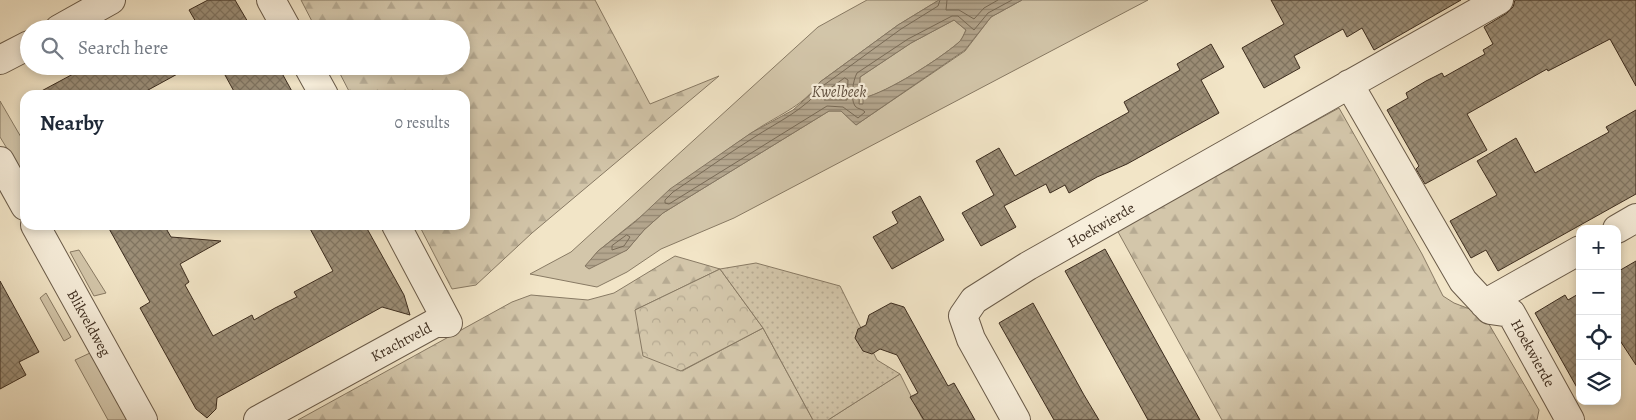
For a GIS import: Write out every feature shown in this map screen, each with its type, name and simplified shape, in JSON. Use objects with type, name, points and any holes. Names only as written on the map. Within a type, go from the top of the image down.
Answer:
[{"type":"street","points":[[75,20],[111,0]]},
{"type":"street","points":[[271,0],[282,20]]},
{"type":"street","name":"Hoekwierde","points":[[1016,420],[971,339],[963,316],[974,300],[1028,266],[1499,0]]},
{"type":"street","points":[[0,60],[20,50]]},
{"type":"street","points":[[313,75],[321,90]]},
{"type":"street","name":"Hoekwierde","points":[[1348,84],[1463,281],[1490,310],[1511,313],[1570,420]]},
{"type":"street","points":[[0,161],[20,197]]},
{"type":"street","points":[[1621,227],[1636,218]]},
{"type":"street","name":"Blikveldweg","points":[[38,230],[143,420]]},
{"type":"street","name":"Krachtveld","points":[[258,420],[435,323],[448,323],[399,230]]},
{"type":"street","points":[[1484,304],[1576,252]]},
{"type":"green space","points":[[301,0],[595,0],[650,104],[719,76],[532,233],[476,285],[452,289],[422,230],[470,230],[470,90],[348,90],[341,75],[470,75],[470,20],[311,20]]},
{"type":"green space","points":[[867,0],[939,0],[898,25],[820,82],[797,105],[711,161],[598,251],[586,266],[627,250],[644,230],[663,213],[829,111],[841,111],[856,125],[965,51],[991,17],[1022,0],[1148,0],[734,218],[661,249],[627,272],[597,287],[530,274],[571,252],[818,27]]},
{"type":"green space","points":[[954,20],[966,30],[958,43],[912,75],[874,95],[864,98],[863,104],[859,104],[860,77],[911,43]]},
{"type":"green space","points":[[0,101],[20,135],[20,170],[0,137]]},
{"type":"green space","points":[[1339,108],[1422,254],[1443,296],[1454,303],[1483,314],[1539,410],[1537,420],[1222,420],[1117,230]]},
{"type":"green space","points":[[79,250],[106,293],[94,296],[70,252]]},
{"type":"green space","points":[[675,256],[720,269],[635,310],[682,371],[763,328],[813,420],[298,420],[512,302],[531,295],[588,300],[614,293]]},
{"type":"green space","points":[[756,263],[840,286],[877,360],[900,374],[828,420],[813,420],[763,328],[720,269]]},
{"type":"green space","points":[[720,269],[763,328],[681,371],[643,356],[635,310]]},
{"type":"green space","points":[[46,293],[71,337],[64,341],[40,298]]},
{"type":"green space","points":[[90,353],[127,420],[108,420],[75,360]]},
{"type":"green space","points":[[900,374],[923,420],[828,420]]},
{"type":"water","name":"Kwelbeek","points":[[939,0],[1022,0],[991,17],[965,50],[856,125],[841,111],[829,111],[663,213],[644,230],[627,250],[589,269],[585,266],[598,251],[635,222],[670,189],[751,133],[793,110],[812,93],[820,82],[898,25]],"holes":[[[954,20],[966,30],[959,42],[938,58],[886,89],[863,98],[863,104],[859,104],[860,77],[911,43]]]},
{"type":"building","points":[[208,0],[235,0],[247,20],[195,20],[189,10]]},
{"type":"building","points":[[1271,0],[1461,0],[1374,50],[1362,28],[1347,37],[1343,29],[1294,56],[1300,68],[1264,88],[1242,48],[1284,24]]},
{"type":"building","points":[[1515,0],[1636,0],[1636,86],[1610,39],[1548,71],[1547,69],[1467,114],[1487,150],[1425,184],[1416,169],[1419,166],[1387,110],[1408,98],[1406,93],[1426,81],[1442,73],[1444,77],[1485,54],[1483,50],[1493,44],[1484,27],[1507,13],[1513,7]]},
{"type":"building","points":[[1211,44],[1224,67],[1201,80],[1219,113],[1127,164],[1097,177],[1069,193],[1065,185],[1050,193],[1046,184],[1004,206],[1016,227],[981,246],[962,213],[994,195],[976,161],[999,148],[1015,176],[1129,112],[1124,102],[1180,70],[1177,64]]},
{"type":"building","points":[[71,75],[176,75],[148,90],[43,90]]},
{"type":"building","points":[[225,75],[283,75],[291,90],[233,90]]},
{"type":"building","points":[[1636,110],[1636,194],[1580,225],[1576,225],[1576,227],[1498,271],[1486,250],[1471,258],[1450,221],[1497,195],[1477,161],[1516,138],[1535,173],[1609,132],[1606,127]]},
{"type":"building","points":[[920,196],[944,240],[892,269],[873,237],[898,223],[892,212]]},
{"type":"building","points":[[110,230],[167,230],[171,237],[221,241],[180,264],[189,282],[185,285],[213,336],[252,315],[254,320],[297,297],[294,292],[333,271],[311,230],[368,230],[404,295],[410,315],[382,307],[217,398],[216,409],[207,418],[196,409],[140,308],[150,302]]},
{"type":"building","points":[[1105,249],[1200,420],[1148,420],[1065,271]]},
{"type":"building","points":[[1636,261],[1636,365],[1621,342],[1621,270]]},
{"type":"building","points":[[0,281],[39,352],[19,362],[26,375],[0,389]]},
{"type":"building","points":[[1565,295],[1568,300],[1576,295],[1576,386],[1535,313]]},
{"type":"building","points":[[891,303],[904,307],[948,386],[954,383],[975,420],[924,420],[910,397],[918,393],[897,355],[880,349],[872,354],[863,351],[855,338],[858,329],[866,325],[869,315]]},
{"type":"building","points":[[1033,303],[1099,420],[1054,420],[999,323]]}]
